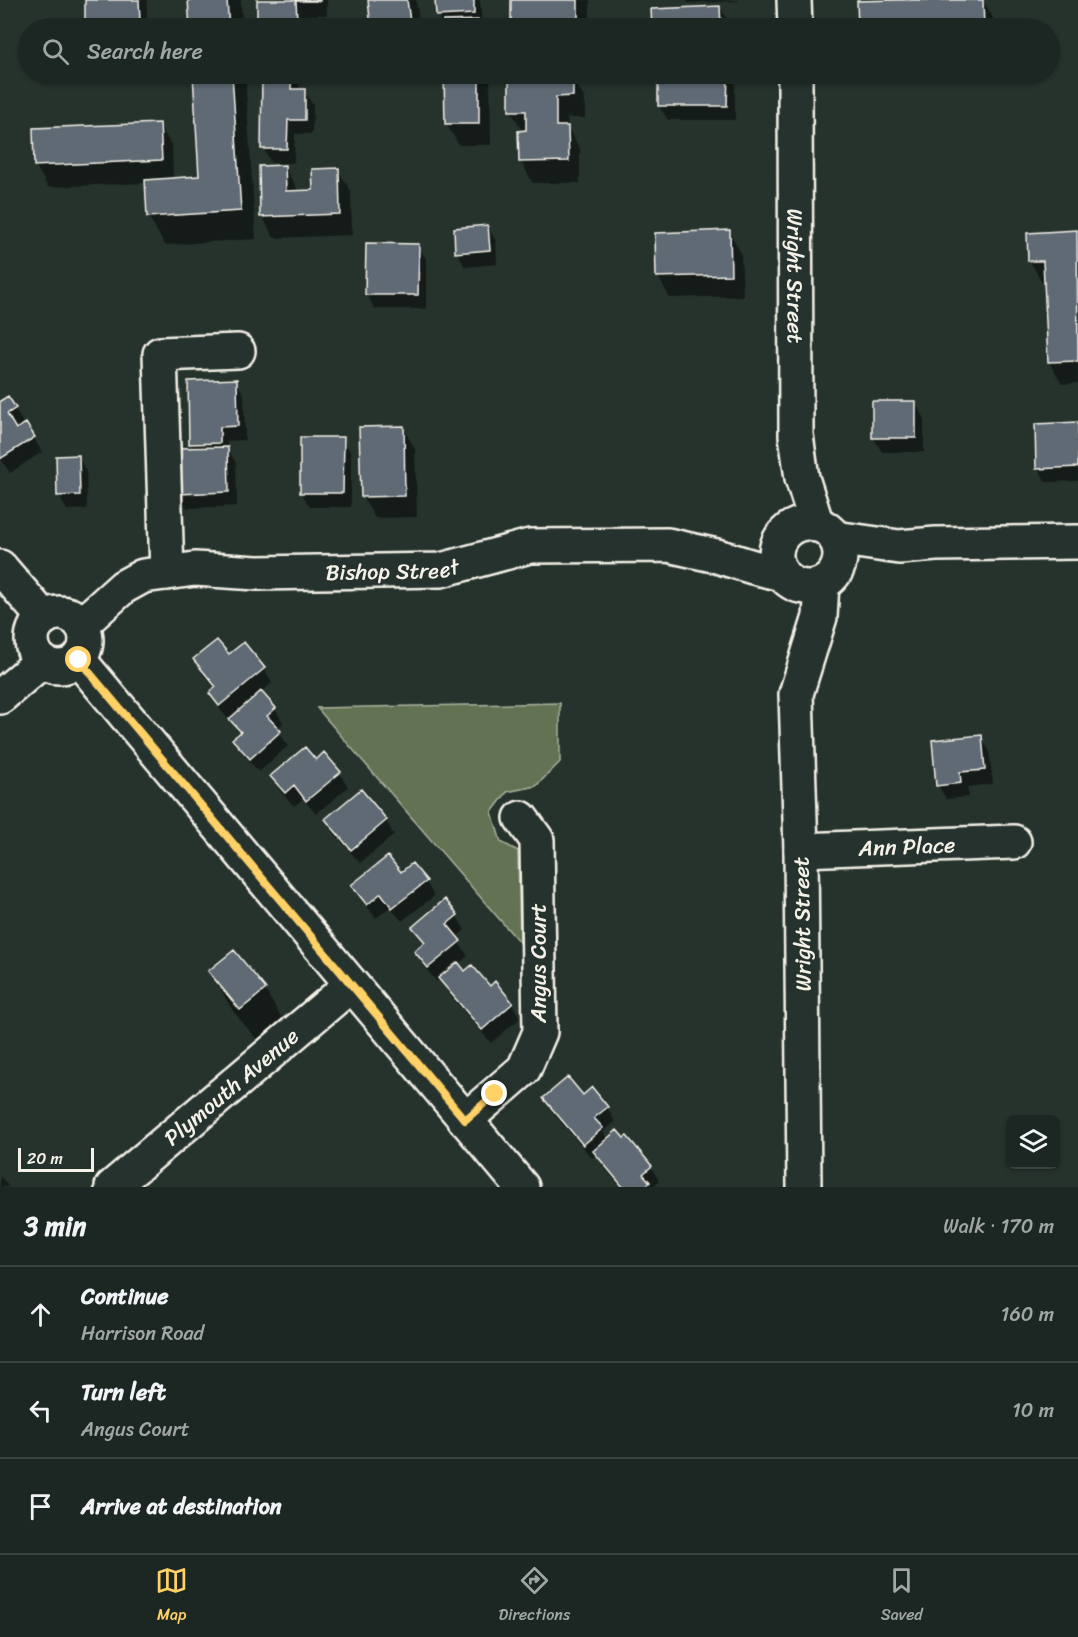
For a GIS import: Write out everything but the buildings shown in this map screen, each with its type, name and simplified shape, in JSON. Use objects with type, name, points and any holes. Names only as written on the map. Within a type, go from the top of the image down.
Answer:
[{"type":"street","name":"Wright Street","points":[[795,84],[796,435],[808,556],[820,616],[796,694],[801,850],[804,1187]]},
{"type":"street","points":[[166,573],[160,354],[238,351]]},
{"type":"street","points":[[808,556],[936,543],[1078,542]]},
{"type":"street","name":"Bishop Street","points":[[81,624],[123,587],[143,576],[195,569],[257,573],[441,570],[530,546],[668,545],[753,567],[808,556]]},
{"type":"street","points":[[0,567],[44,618]]},
{"type":"street","points":[[64,613],[74,617],[81,624],[86,633],[87,642],[79,660],[60,667],[50,666],[42,661],[34,651],[32,639],[36,627],[44,618],[64,613]]},
{"type":"street","points":[[79,660],[522,1187]]},
{"type":"street","points":[[0,697],[42,661]]},
{"type":"street","name":"Angus Court","points":[[465,1120],[524,1069],[540,1032],[537,840],[521,818]]},
{"type":"street","name":"Ann Place","points":[[801,850],[1014,842]]},
{"type":"street","name":"Plymouth Avenue","points":[[112,1187],[351,985]]},
{"type":"green space","points":[[560,703],[560,762],[536,786],[507,792],[492,812],[501,842],[518,851],[520,943],[317,708]]},
{"type":"route","points":[[79,660],[465,1120],[495,1094]]}]
